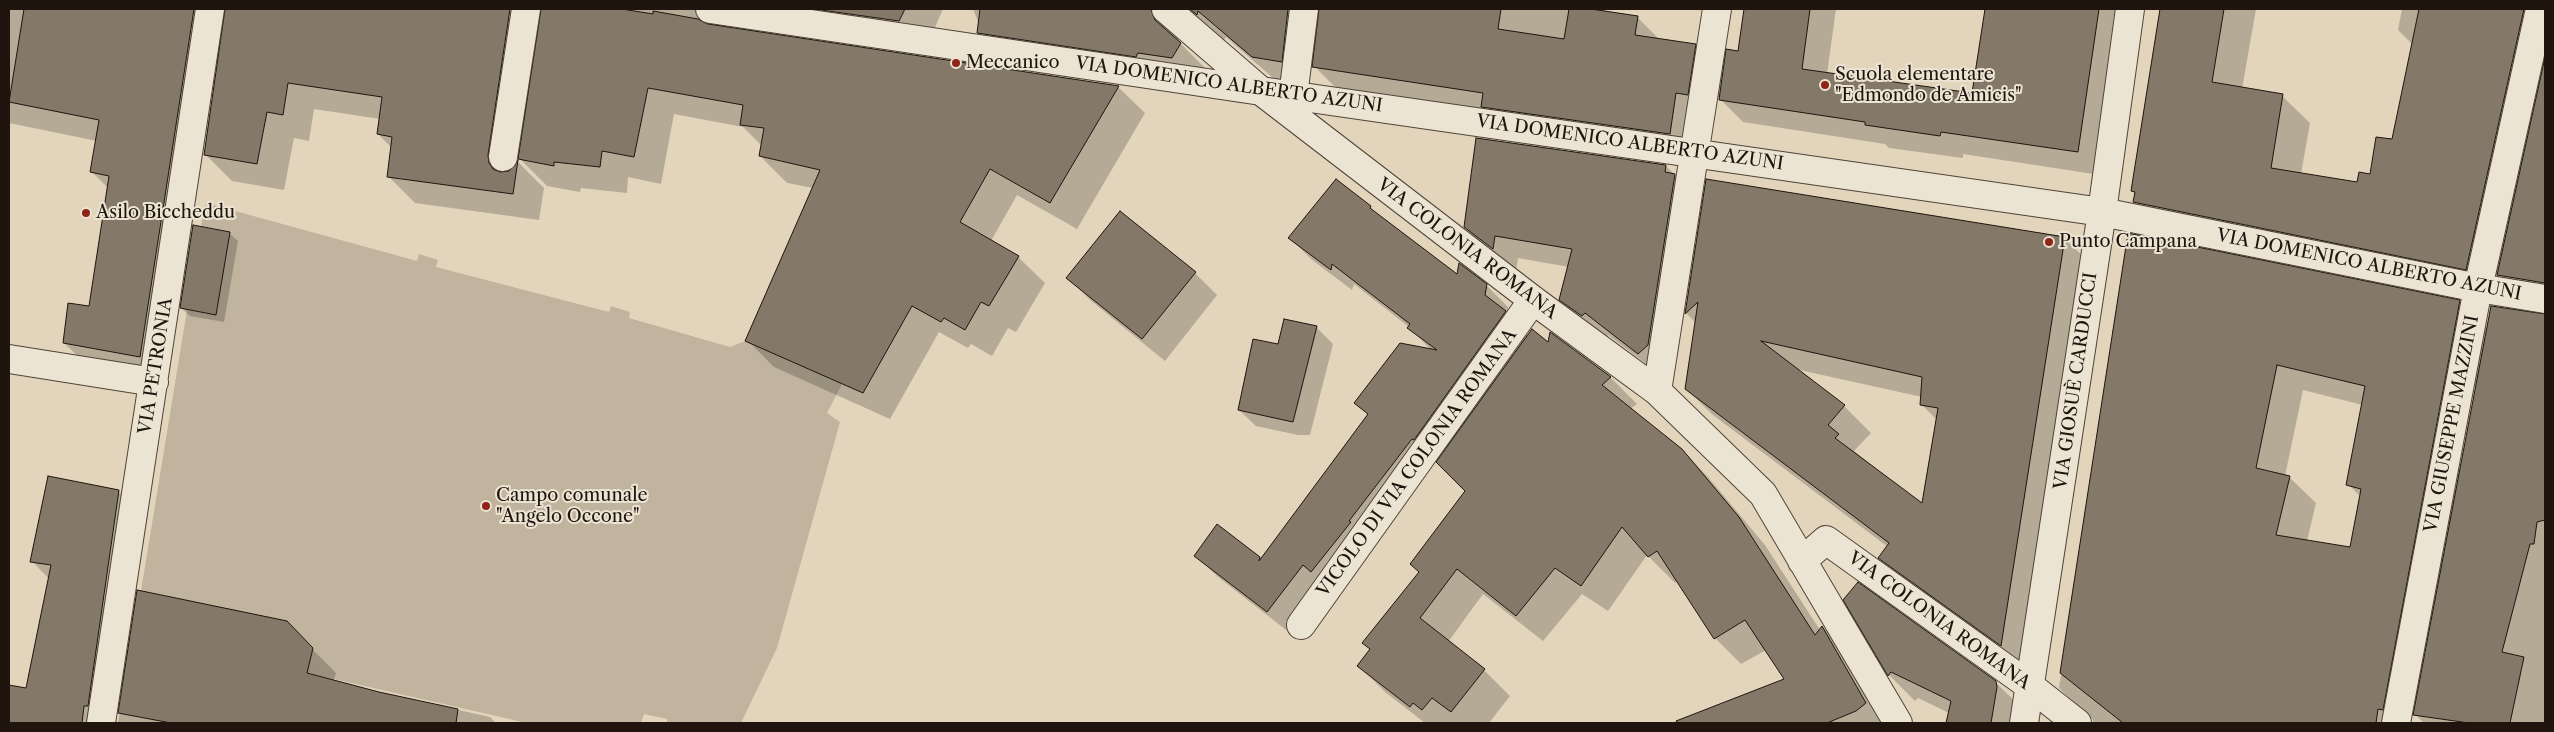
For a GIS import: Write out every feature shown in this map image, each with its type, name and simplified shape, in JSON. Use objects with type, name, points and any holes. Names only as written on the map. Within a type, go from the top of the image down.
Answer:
[{"type":"street","name":"VIA PETRONIA","points":[[101,723],[210,9]]},
{"type":"street","points":[[503,157],[526,9]]},
{"type":"street","name":"VIA DOMENICO ALBERTO AZUNI","points":[[710,9],[1261,91],[1292,104],[1693,152],[2102,212],[2478,288],[2545,299]]},
{"type":"street","points":[[1166,9],[1261,91]]},
{"type":"street","points":[[1292,104],[1304,9]]},
{"type":"street","points":[[1656,392],[1717,9]]},
{"type":"street","name":"VIA GIOSUÈ CARDUCCI","points":[[2024,723],[2102,212],[2130,9]]},
{"type":"street","name":"VIA GIUSEPPE MAZZINI","points":[[2396,723],[2478,288],[2540,9]]},
{"type":"street","name":"VIA COLONIA ROMANA","points":[[1292,104],[1533,300],[1656,392],[1763,494],[1802,561],[1888,720]]},
{"type":"street","name":"VICOLO DI VIA COLONIA ROMANA","points":[[1301,625],[1533,300]]},
{"type":"street","points":[[9,359],[154,382]]},
{"type":"street","name":"VIA COLONIA ROMANA","points":[[1802,561],[1826,540],[2030,686],[2077,723]]},
{"type":"shaded area","name":"Campo comunale \"Angelo Occone\"","points":[[206,203],[417,261],[419,254],[438,260],[436,267],[609,312],[611,306],[630,312],[629,318],[730,347],[745,341],[842,384],[827,413],[840,422],[777,648],[741,723],[671,723],[667,722],[667,719],[644,714],[641,723],[527,723],[307,673],[141,591],[187,310],[216,315],[230,232],[201,226]]},
{"type":"building","name":"Asilo Biccheddu","points":[[24,9],[194,9],[140,357],[63,343],[68,303],[89,306],[109,176],[90,172],[99,120],[9,102]]},
{"type":"building","points":[[225,9],[510,9],[488,155],[489,163],[493,169],[500,172],[509,171],[518,160],[513,194],[387,177],[392,137],[377,134],[382,97],[288,83],[283,115],[267,112],[257,164],[204,155]]},
{"type":"building","points":[[541,9],[622,9],[653,14],[653,11],[698,19],[708,24],[1119,86],[1050,203],[990,169],[960,222],[1019,256],[989,306],[981,302],[965,330],[944,318],[941,322],[912,306],[863,393],[745,341],[820,170],[759,156],[764,128],[740,125],[743,105],[648,88],[634,157],[602,151],[600,167],[554,162],[554,166],[518,159]]},
{"type":"building","points":[[814,9],[905,9],[899,21]]},
{"type":"building","points":[[980,9],[1151,9],[1155,20],[1181,43],[1172,58],[1138,53],[1136,57],[977,33]]},
{"type":"building","points":[[1190,9],[1288,9],[1282,62],[1252,57],[1198,11],[1197,15]]},
{"type":"building","points":[[1319,9],[1501,9],[1498,29],[1564,39],[1569,9],[1591,9],[1638,16],[1635,35],[1696,44],[1688,95],[1676,93],[1670,134],[1481,107],[1483,93],[1312,67]]},
{"type":"building","name":"Scuola elementare \"Edmondo de Amicis\"","points":[[1744,9],[1810,9],[1802,69],[1972,93],[1985,9],[2099,9],[2078,152],[1941,132],[1940,136],[1865,125],[1865,122],[1719,100],[1726,49],[1738,51]]},
{"type":"building","points":[[2160,9],[2224,9],[2212,82],[2283,94],[2271,168],[2357,182],[2359,172],[2370,174],[2376,137],[2392,139],[2419,9],[2524,9],[2466,270],[2133,202],[2135,192],[2131,191]]},
{"type":"building","points":[[2545,57],[2545,283],[2497,275]]},
{"type":"building","points":[[1476,138],[1666,165],[1665,172],[1675,174],[1648,345],[1638,354],[1585,313],[1582,316],[1559,300],[1572,249],[1495,236],[1493,249],[1464,227]]},
{"type":"building","points":[[1336,179],[1371,206],[1370,208],[1457,274],[1459,263],[1487,284],[1485,295],[1506,311],[1414,440],[1412,439],[1349,521],[1351,522],[1311,572],[1303,565],[1267,612],[1194,556],[1217,524],[1260,557],[1259,561],[1368,414],[1354,403],[1400,343],[1437,350],[1407,328],[1410,324],[1332,264],[1331,270],[1288,238]]},
{"type":"building","points":[[1706,179],[2065,237],[2001,646],[1878,558],[1889,543],[1685,389],[1698,302],[1685,314]],"holes":[[[1761,341],[1922,377],[1920,405],[1938,408],[1922,503],[1835,438],[1839,434],[1828,425],[1845,405]]]},
{"type":"building","points":[[1120,211],[1196,272],[1142,339],[1066,278]]},
{"type":"building","points":[[193,225],[230,232],[216,315],[180,308]]},
{"type":"building","points":[[2128,233],[2460,300],[2383,710],[2378,709],[2376,723],[2123,723],[2060,673]],"holes":[[[2277,365],[2365,386],[2346,485],[2361,489],[2350,547],[2276,535],[2290,476],[2256,468]]]},
{"type":"building","points":[[2491,306],[2545,314],[2545,520],[2537,522],[2534,544],[2530,544],[2502,652],[2524,657],[2510,723],[2469,723],[2413,715]]},
{"type":"building","points":[[1284,319],[1317,326],[1293,422],[1238,410],[1253,339],[1278,344]]},
{"type":"building","points":[[1532,329],[1548,342],[1550,332],[1611,377],[1602,385],[1682,449],[1739,517],[1815,635],[1822,626],[1866,703],[1856,711],[1827,723],[1677,723],[1676,721],[1784,679],[1745,620],[1714,639],[1657,551],[1648,557],[1622,527],[1581,586],[1555,568],[1516,616],[1457,569],[1420,618],[1485,669],[1451,712],[1432,698],[1422,710],[1413,703],[1410,707],[1357,666],[1370,649],[1362,643],[1419,572],[1410,564],[1465,491],[1436,462]]},
{"type":"building","points":[[48,476],[119,490],[88,706],[84,706],[82,723],[9,723],[9,685],[26,688],[51,565],[30,562]]},
{"type":"building","points":[[1858,582],[1996,681],[1997,687],[1991,723],[1946,723],[1951,701],[1891,672],[1888,676],[1843,600]]},
{"type":"building","points":[[137,590],[287,621],[313,648],[307,673],[379,692],[458,709],[456,723],[171,723],[118,713]]},
{"type":"place","name":"Meccanico","points":[[956,63]]},
{"type":"place","name":"Scuola elementare \"Edmondo de Amicis\"","points":[[1825,85]]},
{"type":"place","name":"Asilo Biccheddu","points":[[86,213]]},
{"type":"place","name":"Punto Campana","points":[[2049,242]]},
{"type":"place","name":"Campo comunale \"Angelo Occone\"","points":[[486,506]]}]
